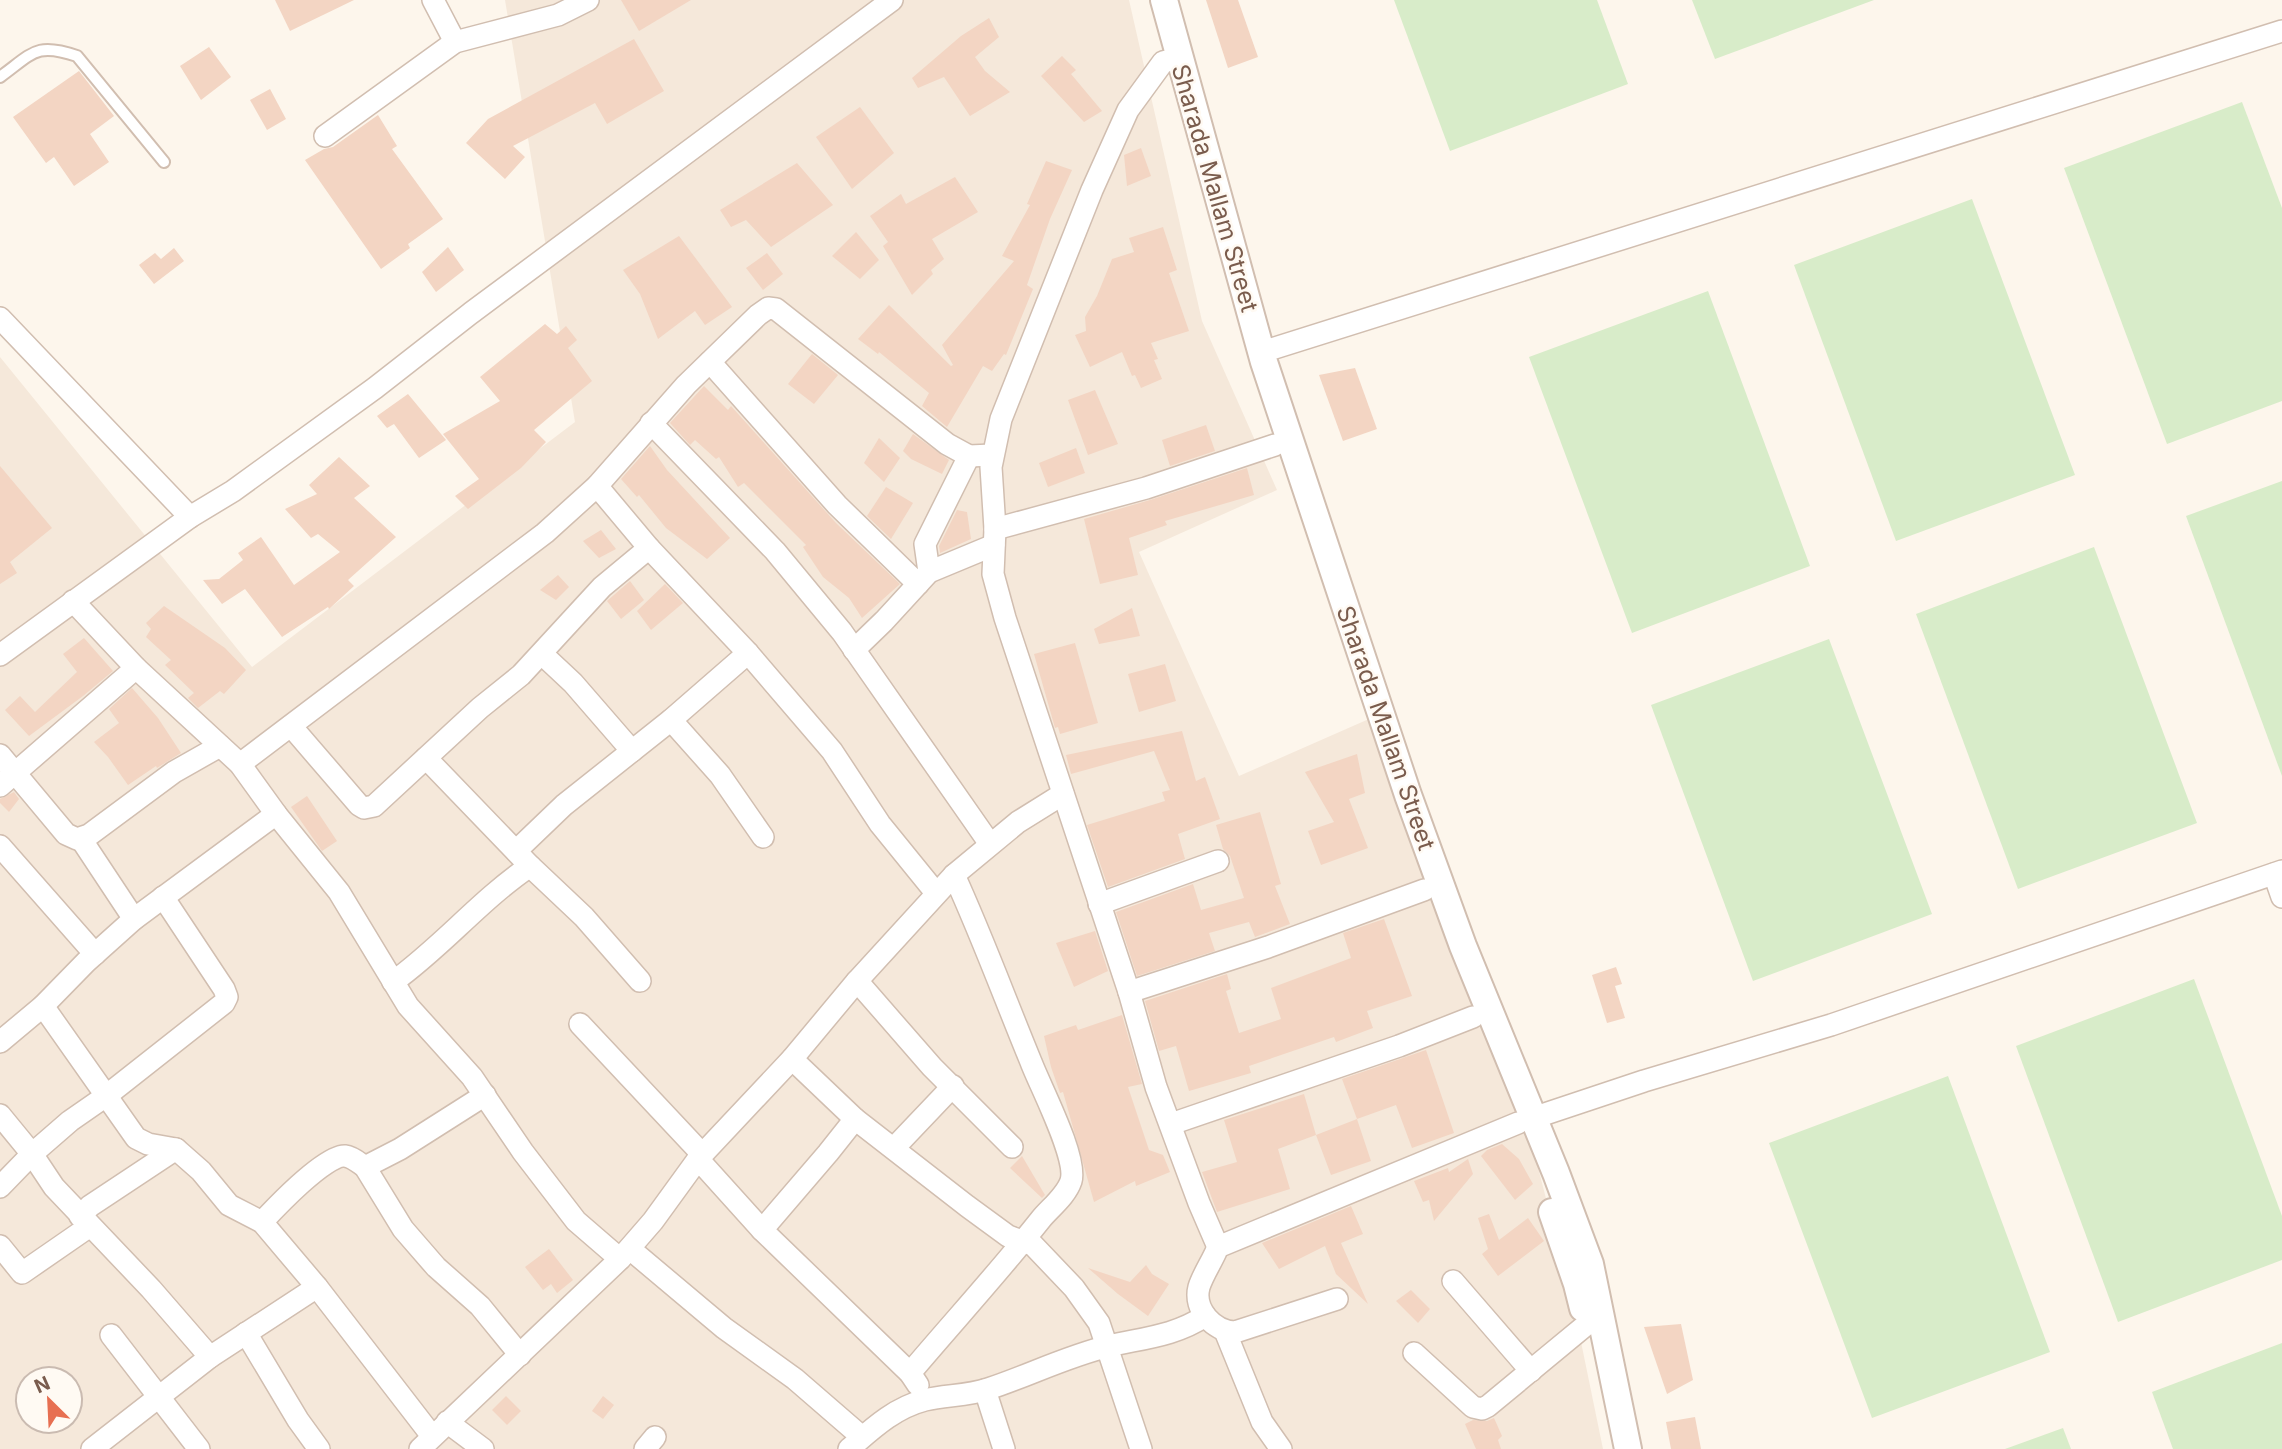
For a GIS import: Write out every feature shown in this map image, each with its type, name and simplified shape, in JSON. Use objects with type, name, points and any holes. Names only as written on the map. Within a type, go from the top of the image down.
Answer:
[{"type":"street","points":[[433,0],[455,42]]},
{"type":"street","points":[[324,136],[455,42],[558,15],[588,0]]},
{"type":"street","points":[[0,655],[190,517],[233,491],[364,396],[892,0]]},
{"type":"street","name":"Sharada Mallam Street","points":[[1146,0],[1171,60],[1262,352],[1430,859],[1488,1011],[1525,1120],[1539,1174],[1577,1284],[1611,1449]]},
{"type":"street","name":"Sharada Mallam Street","points":[[1164,0],[1171,60],[1234,321],[1339,643],[1424,890],[1473,1017],[1525,1120],[1590,1264],[1628,1449]]},
{"type":"street","points":[[1262,352],[2282,31]]},
{"type":"street","points":[[1171,60],[1128,110],[1001,419],[992,455],[995,537],[993,574],[1005,618],[1129,992],[1156,1087],[1218,1247]]},
{"type":"street","points":[[240,764],[545,533],[597,486],[710,362],[768,308],[776,309],[947,444],[969,456],[992,455]]},
{"type":"street","points":[[2,324],[190,517]]},
{"type":"street","points":[[710,362],[837,505],[923,578]]},
{"type":"street","points":[[651,424],[775,551],[842,632],[990,844]]},
{"type":"street","points":[[854,650],[923,578],[995,537],[1275,445]]},
{"type":"street","points":[[923,578],[925,544],[969,456]]},
{"type":"street","points":[[597,486],[649,548],[748,653],[832,751],[880,824],[936,893]]},
{"type":"street","points":[[291,726],[342,787],[364,808],[373,806],[542,654],[566,624],[602,587],[649,548]]},
{"type":"street","points":[[73,601],[136,668],[240,764],[276,814],[339,892],[408,1006],[472,1077],[523,1152],[576,1221],[795,1379],[854,1445],[904,1407],[926,1400],[951,1398],[985,1390],[1108,1346],[1157,1337],[1192,1324],[1205,1316]]},
{"type":"street","points":[[393,982],[423,960],[470,914],[523,859],[564,805],[671,720],[748,653]]},
{"type":"street","points":[[542,654],[573,683],[632,751]]},
{"type":"street","points":[[7,780],[136,668]]},
{"type":"street","points":[[671,720],[720,775],[764,837]]},
{"type":"street","points":[[0,755],[7,780],[71,838],[81,839],[174,772],[220,746]]},
{"type":"street","points":[[426,758],[523,859],[584,917],[640,981]]},
{"type":"street","points":[[433,1436],[625,1254],[653,1221],[700,1156],[792,1059],[936,893],[990,844],[1037,809],[1063,794]]},
{"type":"street","points":[[0,1042],[43,1006],[134,919],[276,814]]},
{"type":"street","points":[[81,839],[134,919]]},
{"type":"street","points":[[0,846],[95,954]]},
{"type":"street","points":[[1099,904],[1218,861]]},
{"type":"street","points":[[1337,1299],[1235,1332],[1217,1328],[1205,1316],[1198,1290],[1218,1247],[1525,1120],[1897,1003],[2278,873],[2282,897]]},
{"type":"street","points":[[910,1373],[1024,1242],[1069,1186],[1072,1177],[1070,1162],[1055,1119],[986,945],[954,875]]},
{"type":"street","points":[[1129,992],[1268,947],[1424,890]]},
{"type":"street","points":[[0,1187],[70,1121],[106,1096],[227,998],[224,989],[163,897]]},
{"type":"street","points":[[857,981],[908,1041],[1012,1147]]},
{"type":"street","points":[[43,1006],[136,1138],[148,1144],[176,1149],[201,1171],[229,1205],[262,1222],[317,1287],[433,1436],[483,1449]]},
{"type":"street","points":[[1171,1124],[1399,1046],[1473,1017]]},
{"type":"street","points":[[580,1024],[700,1156],[762,1230],[910,1373],[926,1400]]},
{"type":"street","points":[[792,1059],[855,1119],[1008,1236],[1033,1245],[1074,1288],[1095,1315],[1108,1346],[1141,1449]]},
{"type":"street","points":[[894,1148],[953,1086]]},
{"type":"street","points":[[365,1167],[423,1135],[485,1095]]},
{"type":"street","points":[[0,1115],[32,1154],[54,1187],[151,1289],[210,1357]]},
{"type":"street","points":[[762,1230],[855,1119]]},
{"type":"street","points":[[0,1246],[22,1273],[85,1221],[97,1200],[176,1149]]},
{"type":"street","points":[[262,1222],[324,1163],[347,1156],[365,1167],[402,1229],[436,1267],[480,1306],[520,1355]]},
{"type":"street","points":[[1452,1281],[1531,1371]]},
{"type":"street","points":[[92,1449],[210,1357],[317,1287]]},
{"type":"street","points":[[1414,1353],[1473,1408],[1482,1409],[1586,1325]]},
{"type":"street","points":[[1225,1331],[1262,1422],[1281,1449]]},
{"type":"street","points":[[246,1333],[310,1446]]},
{"type":"street","points":[[111,1335],[199,1449]]},
{"type":"street","points":[[985,1390],[1004,1449]]},
{"type":"lane","points":[[0,77],[38,50],[56,49],[77,57],[164,162]]},
{"type":"shaded area","points":[[505,0],[1129,0],[1202,321],[1277,490],[1139,552],[1239,776],[1378,715],[1526,1121],[1573,1303],[1603,1449],[0,1449],[0,357],[252,667],[575,422]]},
{"type":"green space","points":[[1394,0],[1597,0],[1628,84],[1450,151]]},
{"type":"green space","points":[[1692,0],[1874,0],[1715,59]]},
{"type":"green space","points":[[2242,102],[2282,208],[2282,401],[2167,444],[2064,168]]},
{"type":"green space","points":[[1972,199],[2075,475],[1896,541],[1794,265]]},
{"type":"green space","points":[[1708,291],[1810,566],[1632,633],[1529,357]]},
{"type":"green space","points":[[2282,481],[2282,776],[2186,516]]},
{"type":"green space","points":[[2094,547],[2197,823],[2018,889],[1916,614]]},
{"type":"green space","points":[[1829,639],[1932,914],[1753,981],[1651,705]]},
{"type":"green space","points":[[2194,979],[2282,1216],[2282,1260],[2118,1322],[2016,1046]]},
{"type":"green space","points":[[1948,1076],[2050,1352],[1872,1418],[1769,1143]]},
{"type":"green space","points":[[2282,1343],[2282,1449],[2173,1449],[2152,1392]]},
{"type":"green space","points":[[2063,1428],[2071,1449],[2005,1449]]},
{"type":"building","points":[[275,0],[354,0],[290,31]]},
{"type":"building","points":[[621,0],[691,0],[639,31]]},
{"type":"building","points":[[1206,0],[1238,0],[1258,57],[1228,68]]},
{"type":"building","points":[[989,18],[999,37],[975,57],[985,71],[1010,92],[970,116],[944,77],[918,88],[912,78],[961,36]]},
{"type":"building","points":[[634,39],[664,91],[607,124],[595,103],[513,146],[525,157],[505,179],[466,143],[488,119]]},
{"type":"building","points":[[209,47],[231,77],[201,100],[180,66]]},
{"type":"building","points":[[1062,56],[1076,70],[1071,74],[1102,111],[1084,122],[1041,76]]},
{"type":"building","points":[[79,71],[114,116],[90,134],[109,162],[74,186],[54,157],[46,163],[13,117]]},
{"type":"building","points":[[270,89],[286,119],[267,130],[250,100]]},
{"type":"building","points":[[860,107],[894,153],[852,189],[816,137]]},
{"type":"building","points":[[378,115],[397,146],[392,149],[443,219],[408,244],[410,248],[381,269],[305,160],[333,147]]},
{"type":"building","points":[[1141,148],[1151,176],[1127,186],[1124,155]]},
{"type":"building","points":[[1046,161],[1072,170],[1050,219],[1027,285],[1033,289],[1006,355],[1004,354],[992,371],[983,366],[947,427],[922,406],[929,393],[879,352],[878,354],[858,339],[889,305],[953,365],[942,345],[1014,261],[1002,256],[1030,205],[1027,204]]},
{"type":"building","points":[[797,163],[833,205],[771,247],[746,220],[731,227],[720,210]]},
{"type":"building","points":[[955,177],[978,212],[932,239],[944,259],[931,270],[933,274],[912,295],[883,246],[888,242],[870,216],[901,194],[906,204]]},
{"type":"building","points":[[1163,227],[1177,270],[1169,273],[1189,331],[1151,343],[1162,379],[1141,388],[1135,375],[1132,376],[1122,352],[1090,367],[1075,335],[1086,331],[1085,317],[1112,259],[1134,252],[1129,238]]},
{"type":"building","points":[[856,232],[879,260],[860,279],[832,256]]},
{"type":"building","points":[[679,236],[732,307],[705,325],[695,311],[658,339],[640,294],[623,270]]},
{"type":"building","points":[[448,247],[464,270],[436,292],[422,272]]},
{"type":"building","points":[[174,248],[184,261],[154,284],[139,265],[155,253],[161,259]]},
{"type":"building","points":[[767,253],[783,274],[763,290],[746,268]]},
{"type":"building","points":[[545,324],[557,334],[566,326],[577,340],[568,348],[592,381],[534,430],[546,442],[521,468],[468,509],[455,496],[479,479],[443,434],[500,401],[480,377]]},
{"type":"building","points":[[812,354],[838,375],[814,404],[788,384]]},
{"type":"building","points":[[1355,368],[1377,429],[1343,441],[1319,375]]},
{"type":"building","points":[[704,386],[728,410],[731,406],[836,523],[900,584],[862,618],[849,598],[823,577],[803,547],[806,545],[744,483],[738,487],[719,457],[716,459],[695,440],[690,445],[670,423]]},
{"type":"building","points":[[1095,390],[1118,444],[1088,455],[1068,400]]},
{"type":"building","points":[[408,394],[446,440],[419,458],[394,424],[387,428],[377,416]]},
{"type":"building","points":[[1206,425],[1215,451],[1170,466],[1162,440]]},
{"type":"building","points":[[913,434],[949,460],[942,474],[911,459],[903,451]]},
{"type":"building","points":[[879,438],[900,458],[884,482],[864,463]]},
{"type":"building","points":[[650,446],[667,470],[730,538],[707,559],[666,528],[639,495],[637,497],[621,479]]},
{"type":"building","points":[[1076,448],[1085,473],[1048,487],[1039,463]]},
{"type":"building","points":[[339,457],[370,486],[354,498],[396,537],[348,580],[354,586],[329,609],[328,607],[282,637],[245,589],[222,604],[203,580],[219,579],[243,560],[238,553],[261,537],[294,585],[340,552],[318,534],[311,538],[285,509],[317,494],[309,485]]},
{"type":"building","points":[[0,466],[52,528],[10,562],[17,573],[0,584]]},
{"type":"building","points":[[1247,468],[1254,495],[1165,521],[1167,525],[1129,538],[1138,575],[1100,584],[1084,519]]},
{"type":"building","points":[[886,487],[913,503],[891,539],[867,516]]},
{"type":"building","points":[[957,510],[967,512],[971,539],[940,553],[939,546]]},
{"type":"building","points":[[601,530],[616,549],[599,558],[583,541]]},
{"type":"building","points":[[558,575],[569,587],[556,600],[540,590]]},
{"type":"building","points":[[630,581],[644,600],[621,619],[607,601]]},
{"type":"building","points":[[665,584],[683,603],[651,630],[637,611]]},
{"type":"building","points":[[164,606],[225,648],[246,670],[224,694],[220,691],[198,708],[188,698],[194,693],[165,665],[171,660],[146,637],[151,629],[146,623]]},
{"type":"building","points":[[1132,608],[1140,636],[1099,644],[1094,629]]},
{"type":"building","points":[[84,638],[113,671],[29,736],[5,710],[20,696],[35,712],[77,672],[63,654]]},
{"type":"building","points":[[1075,643],[1098,723],[1060,734],[1058,727],[1055,728],[1034,654]]},
{"type":"building","points":[[1165,664],[1176,701],[1139,712],[1128,674]]},
{"type":"building","points":[[132,688],[158,718],[181,753],[128,785],[94,742],[119,723],[109,709]]},
{"type":"building","points":[[1182,731],[1196,781],[1205,777],[1220,819],[1178,834],[1185,859],[1108,887],[1087,825],[1165,801],[1162,792],[1170,790],[1154,751],[1071,774],[1066,755]]},
{"type":"building","points":[[1357,754],[1365,793],[1349,799],[1368,848],[1321,865],[1308,831],[1334,822],[1305,772]]},
{"type":"building","points":[[14,792],[19,799],[9,812],[0,803],[0,799]]},
{"type":"building","points":[[307,796],[337,841],[322,851],[291,807]]},
{"type":"building","points":[[1260,812],[1281,884],[1275,886],[1290,924],[1255,937],[1249,922],[1209,933],[1215,951],[1137,976],[1116,912],[1193,884],[1201,910],[1244,898],[1216,825]]},
{"type":"building","points":[[1384,919],[1412,996],[1367,1011],[1373,1028],[1336,1042],[1334,1037],[1249,1066],[1251,1073],[1189,1091],[1176,1046],[1159,1051],[1145,1001],[1227,974],[1231,989],[1226,991],[1239,1033],[1281,1019],[1271,988],[1351,958],[1343,933]]},
{"type":"building","points":[[1095,931],[1108,971],[1074,987],[1056,943]]},
{"type":"building","points":[[1616,967],[1622,984],[1615,986],[1625,1018],[1607,1023],[1592,975]]},
{"type":"building","points":[[1122,1015],[1142,1084],[1128,1087],[1149,1150],[1163,1155],[1170,1172],[1136,1186],[1135,1181],[1094,1202],[1063,1092],[1060,1093],[1051,1067],[1044,1036],[1076,1025],[1078,1030]]},
{"type":"building","points":[[1426,1050],[1454,1133],[1412,1148],[1396,1105],[1357,1119],[1342,1079]]},
{"type":"building","points":[[1304,1094],[1316,1135],[1278,1149],[1290,1189],[1217,1212],[1202,1172],[1237,1162],[1224,1120]]},
{"type":"building","points":[[1357,1119],[1371,1161],[1331,1175],[1316,1135]]},
{"type":"building","points":[[1502,1144],[1519,1159],[1533,1184],[1515,1200],[1481,1156],[1487,1150]]},
{"type":"building","points":[[1022,1156],[1045,1195],[1042,1198],[1010,1168]]},
{"type":"building","points":[[1468,1159],[1473,1174],[1434,1221],[1429,1200],[1423,1202],[1414,1181],[1448,1168],[1449,1172]]},
{"type":"building","points":[[1351,1206],[1363,1234],[1341,1243],[1368,1304],[1336,1274],[1325,1246],[1279,1269],[1262,1243]]},
{"type":"building","points":[[1489,1214],[1499,1240],[1528,1218],[1544,1241],[1498,1276],[1482,1254],[1488,1249],[1478,1218]]},
{"type":"building","points":[[549,1249],[573,1280],[557,1293],[551,1284],[543,1290],[525,1267]]},
{"type":"building","points":[[1146,1265],[1152,1274],[1169,1284],[1148,1316],[1088,1268],[1130,1282]]},
{"type":"building","points":[[1411,1290],[1430,1309],[1418,1323],[1396,1301]]},
{"type":"building","points":[[1681,1324],[1693,1380],[1667,1394],[1644,1327]]},
{"type":"building","points":[[506,1396],[521,1411],[507,1425],[492,1410]]},
{"type":"building","points":[[603,1396],[614,1405],[603,1419],[592,1411]]},
{"type":"building","points":[[1695,1417],[1701,1449],[1671,1449],[1666,1422]]},
{"type":"building","points":[[1494,1418],[1502,1436],[1498,1440],[1501,1449],[1476,1449],[1465,1424],[1473,1420],[1487,1421]]}]
